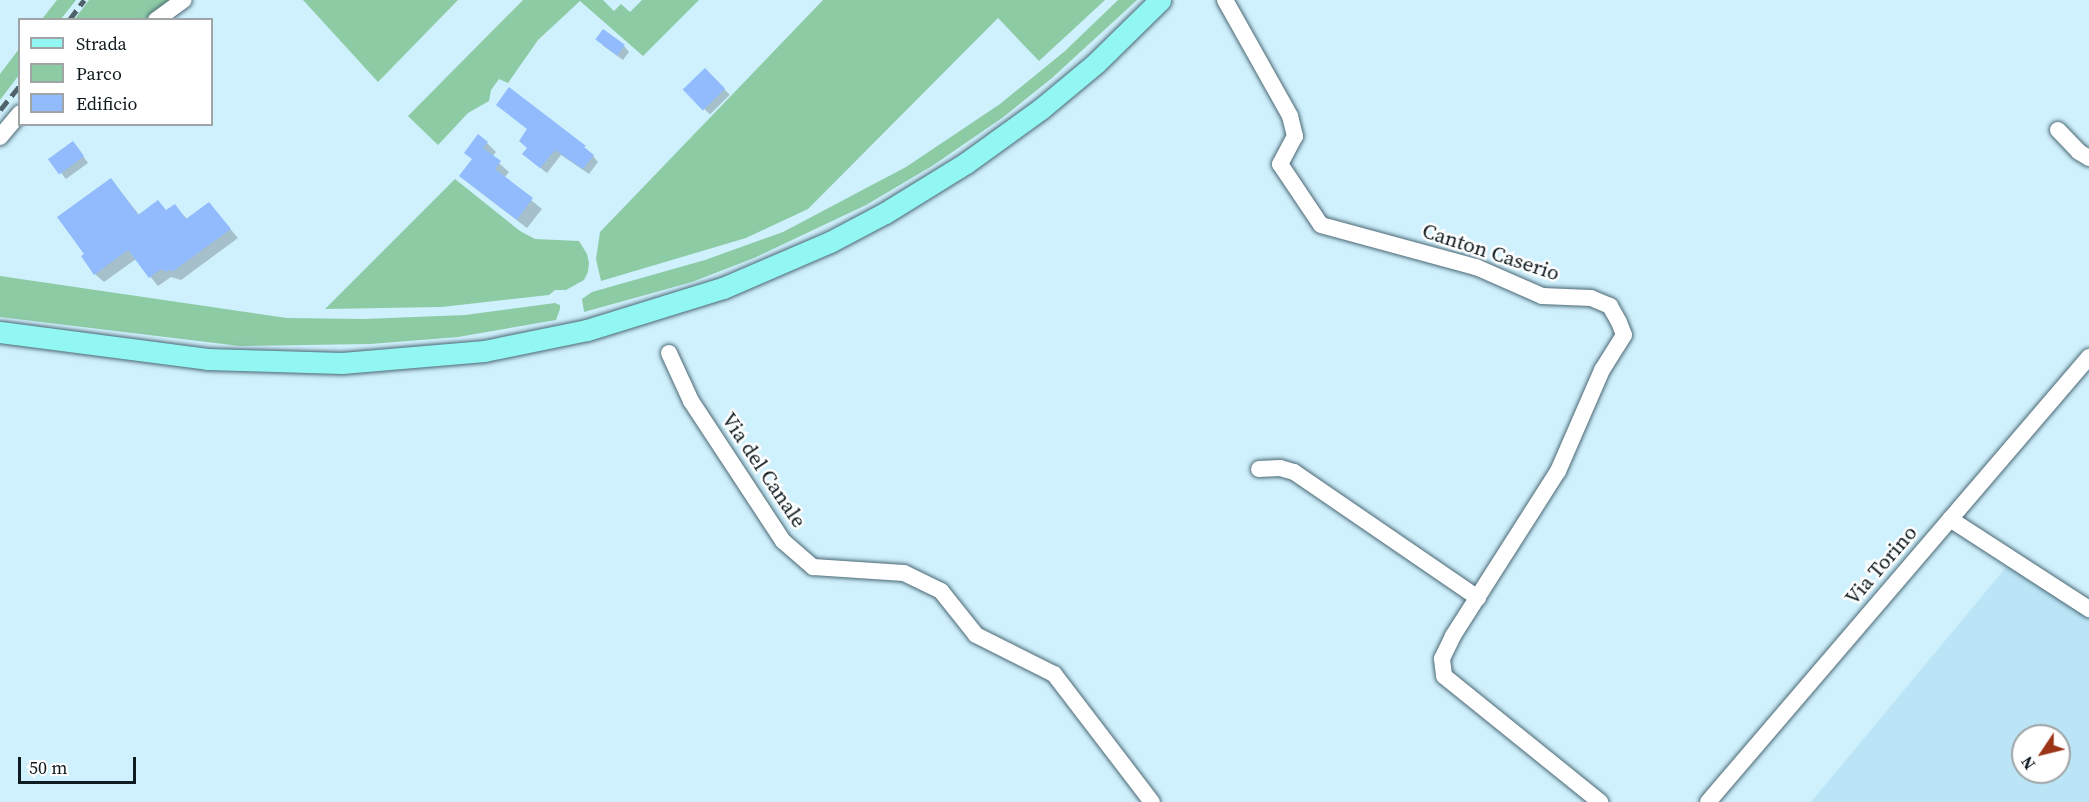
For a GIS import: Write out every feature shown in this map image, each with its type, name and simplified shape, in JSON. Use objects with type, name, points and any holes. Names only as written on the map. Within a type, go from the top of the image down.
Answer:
[{"type":"main road","points":[[0,332],[196,358],[295,363],[420,358],[484,351],[587,330],[723,288],[830,242],[885,213],[966,163],[1041,108],[1096,63],[1160,0]]},
{"type":"street","points":[[159,18],[184,0]]},
{"type":"street","name":"Canton Caserio","points":[[1225,0],[1290,116],[1295,136],[1280,164],[1321,225],[1476,267],[1542,296],[1592,298],[1610,306],[1619,322],[1624,335],[1602,370],[1558,471],[1453,636],[1442,659],[1444,676],[1600,802]]},
{"type":"street","points":[[0,137],[18,115]]},
{"type":"street","points":[[2058,130],[2079,152],[2089,158]]},
{"type":"street","name":"Via del Canale","points":[[669,353],[691,401],[783,542],[813,567],[904,573],[941,591],[976,634],[1054,674],[1152,802]]},
{"type":"street","name":"Via Torino","points":[[1708,802],[2089,357]]},
{"type":"street","points":[[1259,469],[1280,468],[1294,472],[1478,598]]},
{"type":"street","points":[[1950,519],[2089,609]]},
{"type":"shaded area","points":[[2007,566],[2089,615],[2089,802],[1811,802]]},
{"type":"green space","points":[[57,0],[76,0],[62,18],[43,18]]},
{"type":"green space","points":[[89,0],[175,0],[148,18],[76,18]]},
{"type":"green space","points":[[303,0],[458,0],[378,82]]},
{"type":"green space","points":[[523,0],[603,0],[614,11],[621,4],[630,12],[642,0],[699,0],[643,56],[580,1],[538,40],[508,83],[499,79],[491,90],[489,101],[468,113],[438,145],[408,116]]},
{"type":"green space","points":[[823,0],[1105,0],[1039,61],[998,18],[808,209],[746,238],[601,281],[596,259],[600,232]]},
{"type":"green space","points":[[1118,0],[1137,0],[1052,78],[1002,118],[932,166],[866,205],[754,258],[692,282],[584,312],[582,299],[592,292],[705,260],[783,232],[906,167],[1000,104],[1065,51]]},
{"type":"green space","points":[[18,50],[18,76],[0,100],[0,74]]},
{"type":"green space","points":[[455,179],[520,231],[535,239],[579,241],[587,254],[589,263],[584,280],[566,290],[555,290],[549,295],[442,307],[325,309]]},
{"type":"green space","points":[[0,276],[287,318],[364,319],[465,315],[555,303],[560,305],[560,309],[556,320],[458,337],[370,344],[240,346],[0,317]]},
{"type":"building","points":[[603,29],[625,45],[617,55],[595,40]]},
{"type":"building","points":[[705,68],[725,89],[703,110],[683,90]]},
{"type":"building","points":[[509,87],[586,146],[584,147],[594,155],[583,169],[555,150],[540,168],[522,154],[527,148],[519,141],[527,129],[496,105]]},
{"type":"building","points":[[478,134],[488,142],[483,148],[501,161],[495,169],[533,198],[517,220],[459,176],[472,159],[464,153]]},
{"type":"building","points":[[73,141],[84,156],[59,175],[48,159]]},
{"type":"building","points":[[111,178],[138,215],[158,200],[166,210],[175,204],[186,219],[209,202],[231,229],[172,272],[170,269],[166,272],[161,269],[149,278],[128,250],[94,275],[81,256],[84,254],[57,217]]},
{"type":"railway","points":[[70,18],[84,0]]},
{"type":"railway","points":[[0,110],[18,88]]}]
